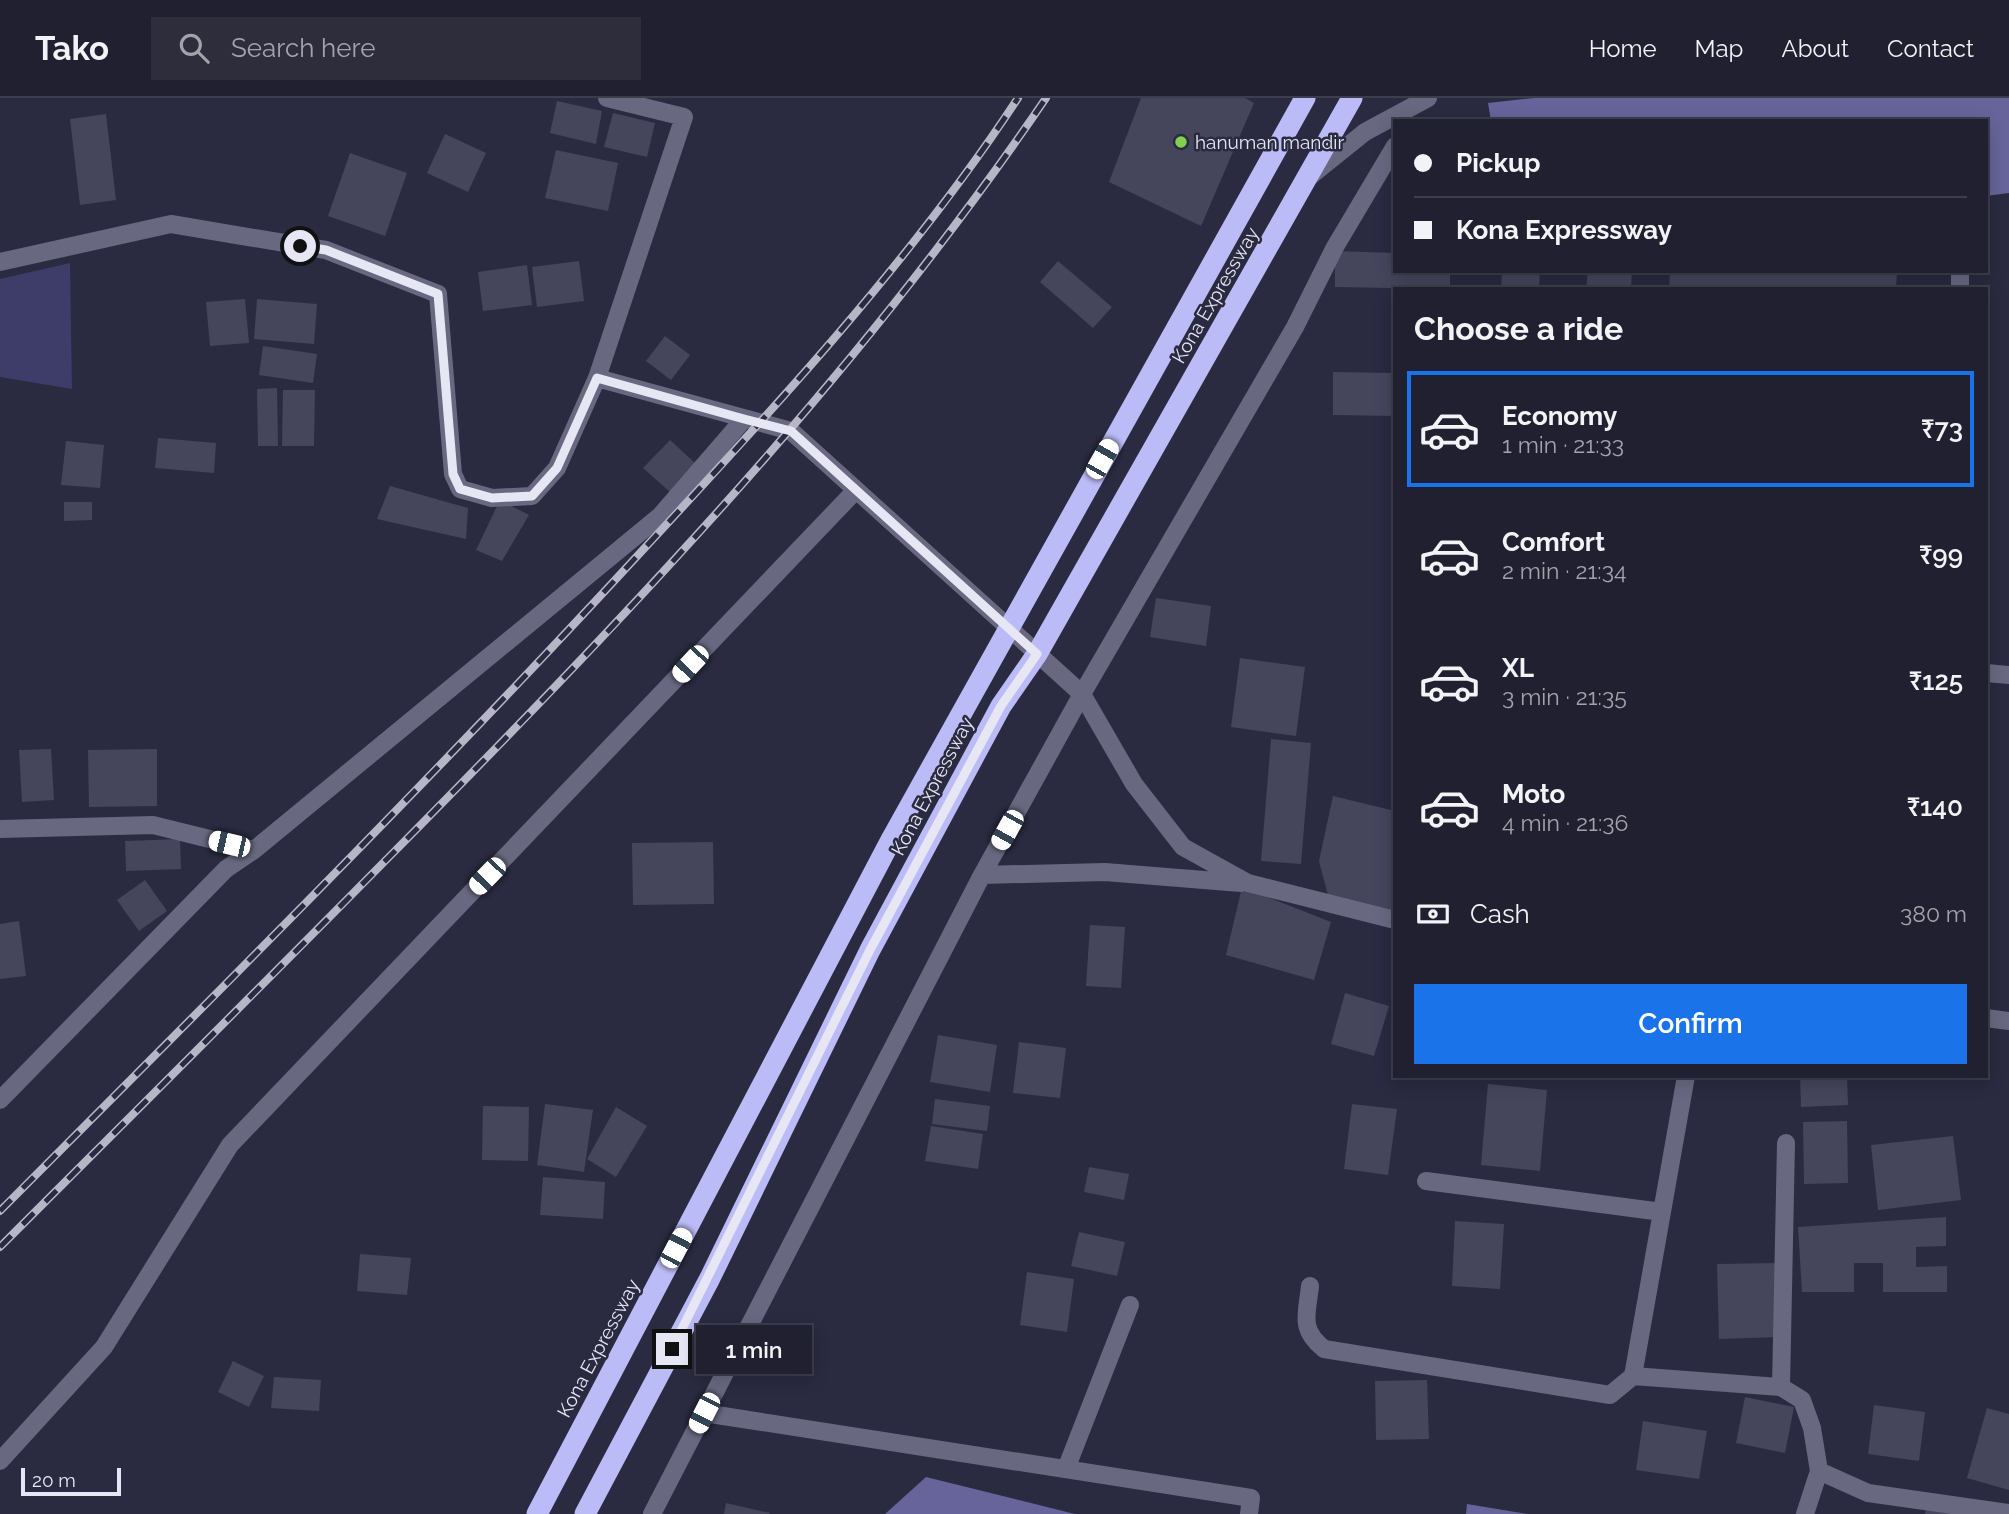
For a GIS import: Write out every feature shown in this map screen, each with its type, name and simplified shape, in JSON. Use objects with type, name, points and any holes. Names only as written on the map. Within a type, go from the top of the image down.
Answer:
[{"type":"highway","name":"Kona Expressway","points":[[537,1514],[892,838],[1305,98]]},
{"type":"highway","name":"Kona Expressway","points":[[585,1514],[710,1278],[870,950],[1001,706],[1037,654],[1352,98]]},
{"type":"street","points":[[0,262],[171,224],[326,250],[438,294],[453,474],[460,489],[492,498],[532,496],[557,468],[597,378],[684,117],[607,98]]},
{"type":"street","points":[[1306,180],[1365,132],[1425,99]]},
{"type":"street","points":[[1410,119],[1425,99]]},
{"type":"street","points":[[652,1514],[982,875],[1082,694],[1296,327],[1335,247],[1393,149]]},
{"type":"street","points":[[597,378],[791,431],[1082,694],[1134,784],[1184,847],[1248,883]]},
{"type":"street","points":[[0,1100],[226,869],[254,850],[660,516],[744,419]]},
{"type":"street","points":[[0,1461],[104,1347],[230,1145],[856,489]]},
{"type":"street","points":[[1988,673],[2009,675]]},
{"type":"street","points":[[0,829],[153,825],[254,850]]},
{"type":"street","points":[[982,875],[1105,872],[1248,883],[1393,919]]},
{"type":"street","points":[[1988,1018],[2009,1020]]},
{"type":"street","points":[[1310,1286],[1305,1327],[1310,1338],[1324,1349],[1610,1395],[1633,1376],[1686,1078]]},
{"type":"street","points":[[1781,1387],[1786,1143]]},
{"type":"street","points":[[1426,1181],[1662,1212]]},
{"type":"street","points":[[1066,1469],[1130,1305]]},
{"type":"street","points":[[1633,1376],[1781,1387],[1802,1400],[1812,1428],[1819,1471],[1805,1514]]},
{"type":"street","points":[[704,1413],[1251,1498],[1248,1514]]},
{"type":"street","points":[[1819,1471],[1898,1506],[2009,1513]]},
{"type":"shaded area","points":[[1534,98],[2009,98],[2009,193],[1988,196],[1988,119],[1491,119],[1488,103]]},
{"type":"shaded area","points":[[70,263],[72,389],[0,377],[0,279]]},
{"type":"shaded area","points":[[926,1477],[1075,1514],[885,1514]]},
{"type":"shaded area","points":[[1467,1504],[1527,1514],[1466,1514]]},
{"type":"building","name":"hanuman mandir","points":[[1141,98],[1245,98],[1254,103],[1201,226],[1109,182]]},
{"type":"building","points":[[557,101],[602,111],[596,144],[550,133]]},
{"type":"building","points":[[613,113],[655,123],[647,157],[604,147]]},
{"type":"building","points":[[106,114],[116,200],[80,205],[70,119]]},
{"type":"building","points":[[445,134],[486,153],[468,192],[427,173]]},
{"type":"building","points":[[556,150],[618,163],[608,211],[545,198]]},
{"type":"building","points":[[350,153],[407,173],[385,236],[328,216]]},
{"type":"building","points":[[1335,251],[1393,253],[1393,273],[1450,273],[1450,287],[1335,287]]},
{"type":"building","points":[[579,261],[584,301],[537,307],[532,267]]},
{"type":"building","points":[[1058,261],[1112,307],[1093,328],[1040,282]]},
{"type":"building","points":[[527,265],[532,305],[483,311],[478,272]]},
{"type":"building","points":[[1502,273],[1540,273],[1539,287],[1501,287]]},
{"type":"building","points":[[1588,273],[1632,273],[1631,287],[1586,287]]},
{"type":"building","points":[[1670,273],[1897,273],[1896,287],[1669,287]]},
{"type":"building","points":[[245,299],[249,343],[210,346],[206,302]]},
{"type":"building","points":[[257,299],[317,304],[314,344],[254,339]]},
{"type":"building","points":[[665,336],[690,355],[671,380],[646,361]]},
{"type":"building","points":[[263,346],[317,354],[313,383],[259,375]]},
{"type":"building","points":[[1333,372],[1393,373],[1393,416],[1333,415]]},
{"type":"building","points":[[277,388],[278,446],[258,446],[257,389]]},
{"type":"building","points":[[283,390],[315,390],[314,446],[282,446]]},
{"type":"building","points":[[158,438],[216,443],[214,473],[155,468]]},
{"type":"building","points":[[670,440],[696,464],[670,492],[643,468]]},
{"type":"building","points":[[66,441],[104,445],[100,488],[61,485]]},
{"type":"building","points":[[390,486],[468,508],[466,539],[377,519]]},
{"type":"building","points":[[500,500],[529,515],[502,561],[476,550]]},
{"type":"building","points":[[64,502],[92,502],[92,520],[64,521]]},
{"type":"building","points":[[1156,598],[1211,606],[1206,646],[1150,637]]},
{"type":"building","points":[[1240,658],[1305,667],[1296,736],[1231,727]]},
{"type":"building","points":[[1271,739],[1311,743],[1301,864],[1261,861]]},
{"type":"building","points":[[51,749],[54,800],[22,802],[19,750]]},
{"type":"building","points":[[157,749],[157,806],[89,807],[88,750]]},
{"type":"building","points":[[1333,796],[1393,811],[1393,919],[1330,903],[1319,861]]},
{"type":"building","points":[[180,839],[181,869],[126,871],[125,841]]},
{"type":"building","points":[[713,842],[714,904],[633,905],[632,843]]},
{"type":"building","points":[[145,880],[167,911],[139,931],[117,900]]},
{"type":"building","points":[[1242,887],[1331,922],[1314,980],[1226,955]]},
{"type":"building","points":[[19,921],[26,976],[0,979],[0,924]]},
{"type":"building","points":[[1090,925],[1125,927],[1121,988],[1086,986]]},
{"type":"building","points":[[1345,993],[1389,1006],[1374,1056],[1331,1044]]},
{"type":"building","points":[[938,1035],[997,1045],[990,1092],[930,1082]]},
{"type":"building","points":[[1019,1042],[1066,1048],[1060,1098],[1013,1093]]},
{"type":"building","points":[[1800,1078],[1847,1078],[1848,1105],[1801,1107]]},
{"type":"building","points":[[1488,1084],[1547,1090],[1540,1171],[1481,1165]]},
{"type":"building","points":[[935,1099],[990,1106],[987,1131],[932,1124]]},
{"type":"building","points":[[545,1104],[593,1110],[584,1172],[537,1165]]},
{"type":"building","points":[[1352,1104],[1397,1109],[1388,1175],[1344,1169]]},
{"type":"building","points":[[483,1106],[529,1107],[528,1161],[482,1160]]},
{"type":"building","points":[[616,1107],[647,1126],[616,1177],[587,1159]]},
{"type":"building","points":[[1847,1121],[1848,1183],[1804,1184],[1803,1122]]},
{"type":"building","points":[[931,1126],[983,1134],[978,1169],[925,1161]]},
{"type":"building","points":[[1953,1136],[1961,1200],[1878,1210],[1871,1145]]},
{"type":"building","points":[[1089,1167],[1129,1174],[1124,1200],[1084,1192]]},
{"type":"building","points":[[543,1177],[605,1182],[603,1219],[540,1215]]},
{"type":"building","points":[[1946,1217],[1946,1246],[1916,1247],[1916,1267],[1947,1266],[1947,1292],[1883,1292],[1883,1263],[1854,1263],[1854,1292],[1802,1292],[1798,1227]]},
{"type":"building","points":[[1455,1221],[1504,1224],[1500,1289],[1452,1286]]},
{"type":"building","points":[[1079,1232],[1125,1242],[1117,1276],[1071,1266]]},
{"type":"building","points":[[360,1254],[411,1258],[407,1295],[357,1291]]},
{"type":"building","points":[[1777,1263],[1779,1337],[1719,1339],[1717,1264]]},
{"type":"building","points":[[1027,1272],[1074,1279],[1067,1332],[1020,1325]]},
{"type":"building","points":[[233,1361],[264,1376],[249,1407],[218,1392]]},
{"type":"building","points":[[274,1377],[321,1380],[319,1411],[271,1408]]},
{"type":"building","points":[[1427,1380],[1429,1439],[1376,1440],[1375,1381]]},
{"type":"building","points":[[1745,1397],[1794,1407],[1785,1453],[1736,1443]]},
{"type":"building","points":[[1874,1405],[1925,1412],[1919,1461],[1868,1454]]},
{"type":"building","points":[[1987,1408],[2009,1414],[2009,1490],[1967,1478]]},
{"type":"building","points":[[1643,1421],[1707,1431],[1699,1479],[1636,1470]]},
{"type":"building","points":[[726,1503],[770,1513],[724,1514]]},
{"type":"building","points":[[1926,1508],[1977,1514],[1925,1514]]},
{"type":"railway","points":[[0,1211],[403,803],[562,637],[739,445],[838,333],[933,218],[1018,98]]},
{"type":"railway","points":[[0,1247],[452,793],[689,544],[765,459],[911,283],[1046,98]]},
{"type":"place","name":"hanuman mandir","points":[[1181,142]]},
{"type":"route","points":[[300,246],[326,250],[438,294],[453,474],[460,489],[492,498],[532,496],[557,468],[597,378],[744,419],[761,421],[791,431],[1037,654],[1001,706],[870,950],[710,1278],[672,1349]]}]
